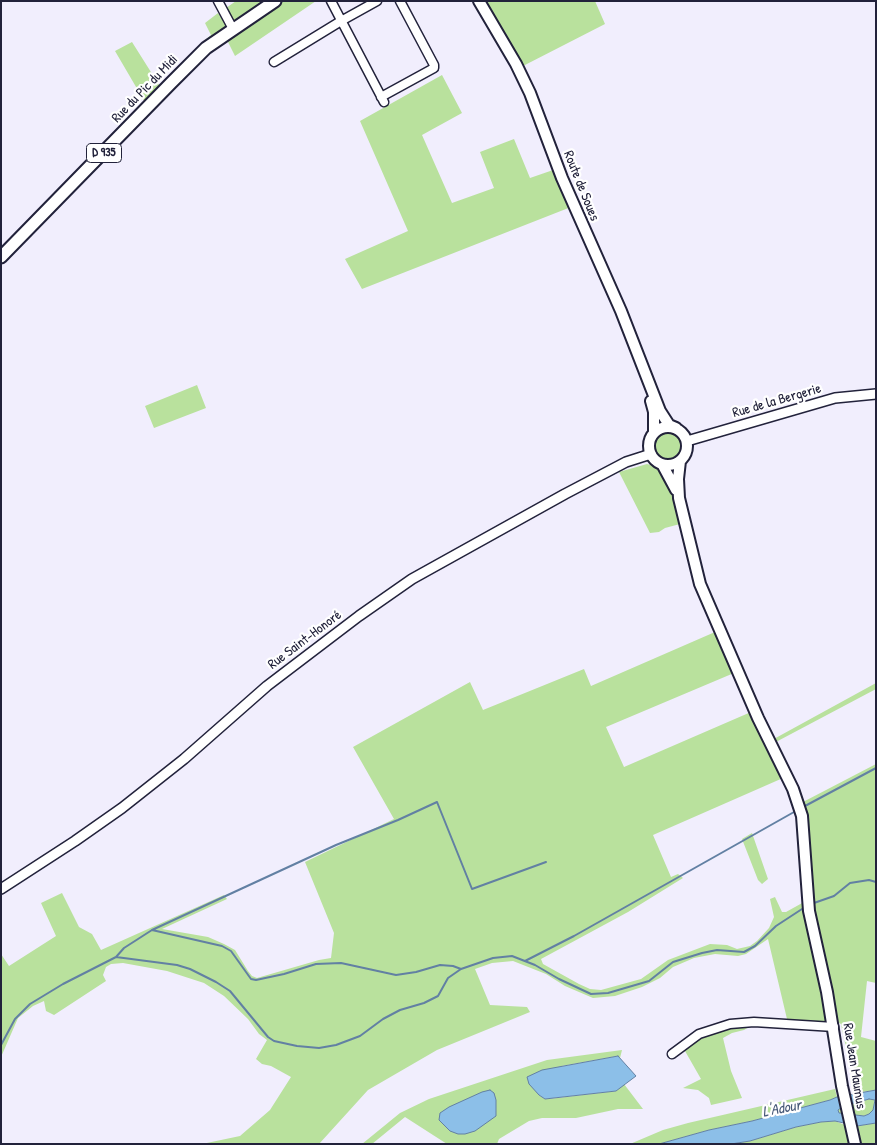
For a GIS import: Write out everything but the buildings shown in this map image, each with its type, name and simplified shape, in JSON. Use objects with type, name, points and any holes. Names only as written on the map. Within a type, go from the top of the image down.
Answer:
[{"type":"main road","name":"D 935","points":[[233,29],[275,1]]},
{"type":"main road","name":"Route de Soues","points":[[479,1],[516,64],[530,93],[577,214],[621,311],[663,416],[670,425],[676,428]]},
{"type":"main road","name":"Rue du Pic du Midi","points":[[1,257],[170,83],[206,48],[233,29]]},
{"type":"main road","name":"Route de Soues","points":[[650,386],[654,412],[654,433]]},
{"type":"main road","points":[[664,427],[676,428],[683,433],[687,441],[687,450],[680,461],[678,479],[679,498],[668,474],[662,464],[651,454],[649,447],[650,439],[654,433],[664,427]]},
{"type":"main road","points":[[662,464],[670,465],[680,461]]},
{"type":"main road","name":"Rue Jean Maumus","points":[[679,498],[700,584],[758,718],[793,789],[802,816],[806,897],[828,992],[842,1086],[854,1140]]},
{"type":"street","points":[[331,1],[383,100],[434,68],[400,1]]},
{"type":"street","points":[[274,62],[377,1]]},
{"type":"street","points":[[222,3],[233,29]]},
{"type":"street","name":"Rue de la Bergerie","points":[[687,441],[835,398],[876,394]]},
{"type":"street","name":"Rue Saint-Honoré","points":[[1,889],[76,841],[122,808],[268,686],[359,616],[412,579],[626,462],[651,454]]},
{"type":"street","points":[[672,1054],[699,1034],[730,1024],[754,1022],[834,1027]]},
{"type":"green space","points":[[236,1],[267,1],[235,23],[231,21],[226,8]]},
{"type":"green space","points":[[281,1],[316,1],[235,56],[226,38]]},
{"type":"green space","points":[[486,1],[595,1],[605,24],[523,66]]},
{"type":"green space","points":[[218,13],[228,28],[201,49],[199,45],[211,35],[205,23]]},
{"type":"green space","points":[[132,42],[161,88],[146,104],[115,51]]},
{"type":"green space","points":[[442,75],[462,113],[422,135],[452,203],[494,188],[480,152],[514,139],[530,178],[556,169],[571,207],[362,289],[345,259],[408,231],[360,121]]},
{"type":"green space","points":[[197,385],[206,408],[154,428],[145,406]]},
{"type":"green space","points":[[668,433],[677,437],[681,446],[677,455],[668,459],[659,455],[655,446],[659,437]]},
{"type":"green space","points":[[647,464],[660,468],[670,487],[680,524],[665,528],[659,532],[650,533],[619,472]]},
{"type":"green space","points":[[715,632],[734,673],[606,727],[624,767],[751,712],[783,778],[653,835],[671,877],[678,874],[683,878],[628,912],[541,959],[543,964],[579,984],[590,989],[601,990],[641,979],[668,960],[710,944],[727,945],[737,949],[750,946],[769,928],[774,917],[770,899],[775,897],[782,912],[786,912],[804,902],[830,1023],[787,1019],[768,939],[746,954],[738,956],[715,954],[694,958],[673,967],[660,978],[642,987],[615,996],[593,998],[565,986],[546,974],[513,961],[492,963],[475,969],[490,1005],[527,1007],[530,1012],[437,1050],[368,1090],[319,1144],[202,1144],[240,1136],[270,1110],[291,1077],[271,1066],[262,1064],[256,1059],[267,1040],[259,1034],[248,1019],[224,996],[204,983],[167,971],[123,963],[111,964],[106,967],[103,975],[106,981],[54,1015],[46,1011],[44,1001],[33,1006],[18,1018],[1,1057],[1,954],[9,966],[56,936],[41,903],[62,893],[79,927],[92,934],[101,950],[224,895],[227,899],[162,929],[208,937],[224,944],[235,950],[248,971],[257,978],[331,958],[334,933],[305,862],[394,819],[353,747],[470,682],[483,710],[584,669],[591,686]]},
{"type":"green space","points":[[876,683],[876,689],[774,743],[772,740]]},
{"type":"green space","points":[[876,764],[876,983],[867,981],[861,1037],[876,1041],[876,1090],[855,1093],[854,1086],[857,1083],[841,1024],[836,1021],[816,937],[803,802]]},
{"type":"green space","points":[[752,833],[768,879],[762,884],[758,880],[742,839]]},
{"type":"green space","points":[[750,1020],[749,1027],[723,1038],[731,1071],[742,1098],[711,1105],[709,1098],[698,1090],[683,1088],[701,1079],[681,1044]]},
{"type":"green space","points":[[622,1050],[620,1058],[618,1056],[562,1066],[539,1095],[545,1099],[616,1091],[624,1084],[643,1109],[618,1109],[576,1118],[542,1118],[529,1121],[499,1139],[497,1144],[447,1144],[405,1117],[372,1144],[362,1144],[400,1113],[429,1099],[547,1060]]},
{"type":"green space","points":[[835,1089],[837,1097],[830,1100],[752,1121],[709,1130],[659,1144],[630,1144],[663,1130],[688,1123]]},
{"type":"green space","points":[[869,1099],[875,1100],[873,1110],[869,1114],[864,1116],[839,1113],[838,1110],[842,1107]]},
{"type":"green space","points":[[835,1121],[845,1125],[851,1144],[731,1144],[750,1141],[796,1127]]},
{"type":"green space","points":[[876,1123],[876,1144],[861,1144],[857,1126]]},
{"type":"water","points":[[618,1056],[636,1076],[616,1091],[545,1099],[529,1084],[527,1077],[542,1070]]},
{"type":"water","points":[[490,1090],[494,1093],[496,1100],[496,1116],[475,1131],[458,1134],[450,1131],[439,1120],[440,1113],[449,1107]]},
{"type":"water","points":[[876,1090],[876,1123],[857,1126],[835,1121],[821,1122],[796,1127],[750,1141],[731,1144],[659,1144],[709,1130],[752,1121],[837,1097]],"holes":[[[869,1099],[875,1100],[873,1110],[864,1116],[839,1113],[838,1110]]]},
{"type":"waterway","points":[[805,806],[876,768]]},
{"type":"waterway","points":[[152,930],[336,845],[437,802],[472,889],[546,862]]},
{"type":"waterway","points":[[525,961],[574,936],[794,812]]},
{"type":"waterway","points":[[814,903],[834,896],[850,883],[869,880],[876,882]]},
{"type":"waterway","points":[[1,1045],[15,1019],[30,1004],[63,984],[116,957],[177,965],[190,969],[230,991],[268,1037],[274,1041],[319,1048],[336,1045],[360,1036],[383,1019],[400,1010],[424,1003],[438,996],[448,978],[461,969],[493,958],[512,956],[535,965],[591,994],[608,993],[649,981],[673,962],[702,953],[717,950],[744,952],[755,946],[776,926],[802,909]]},
{"type":"waterway","points":[[116,957],[124,948],[152,930],[222,946],[231,951],[251,979],[256,980],[316,964],[341,963],[396,975],[416,972],[440,965],[461,969]]},
{"type":"water label","name":"L'Adour","points":[[782,1109]]}]
